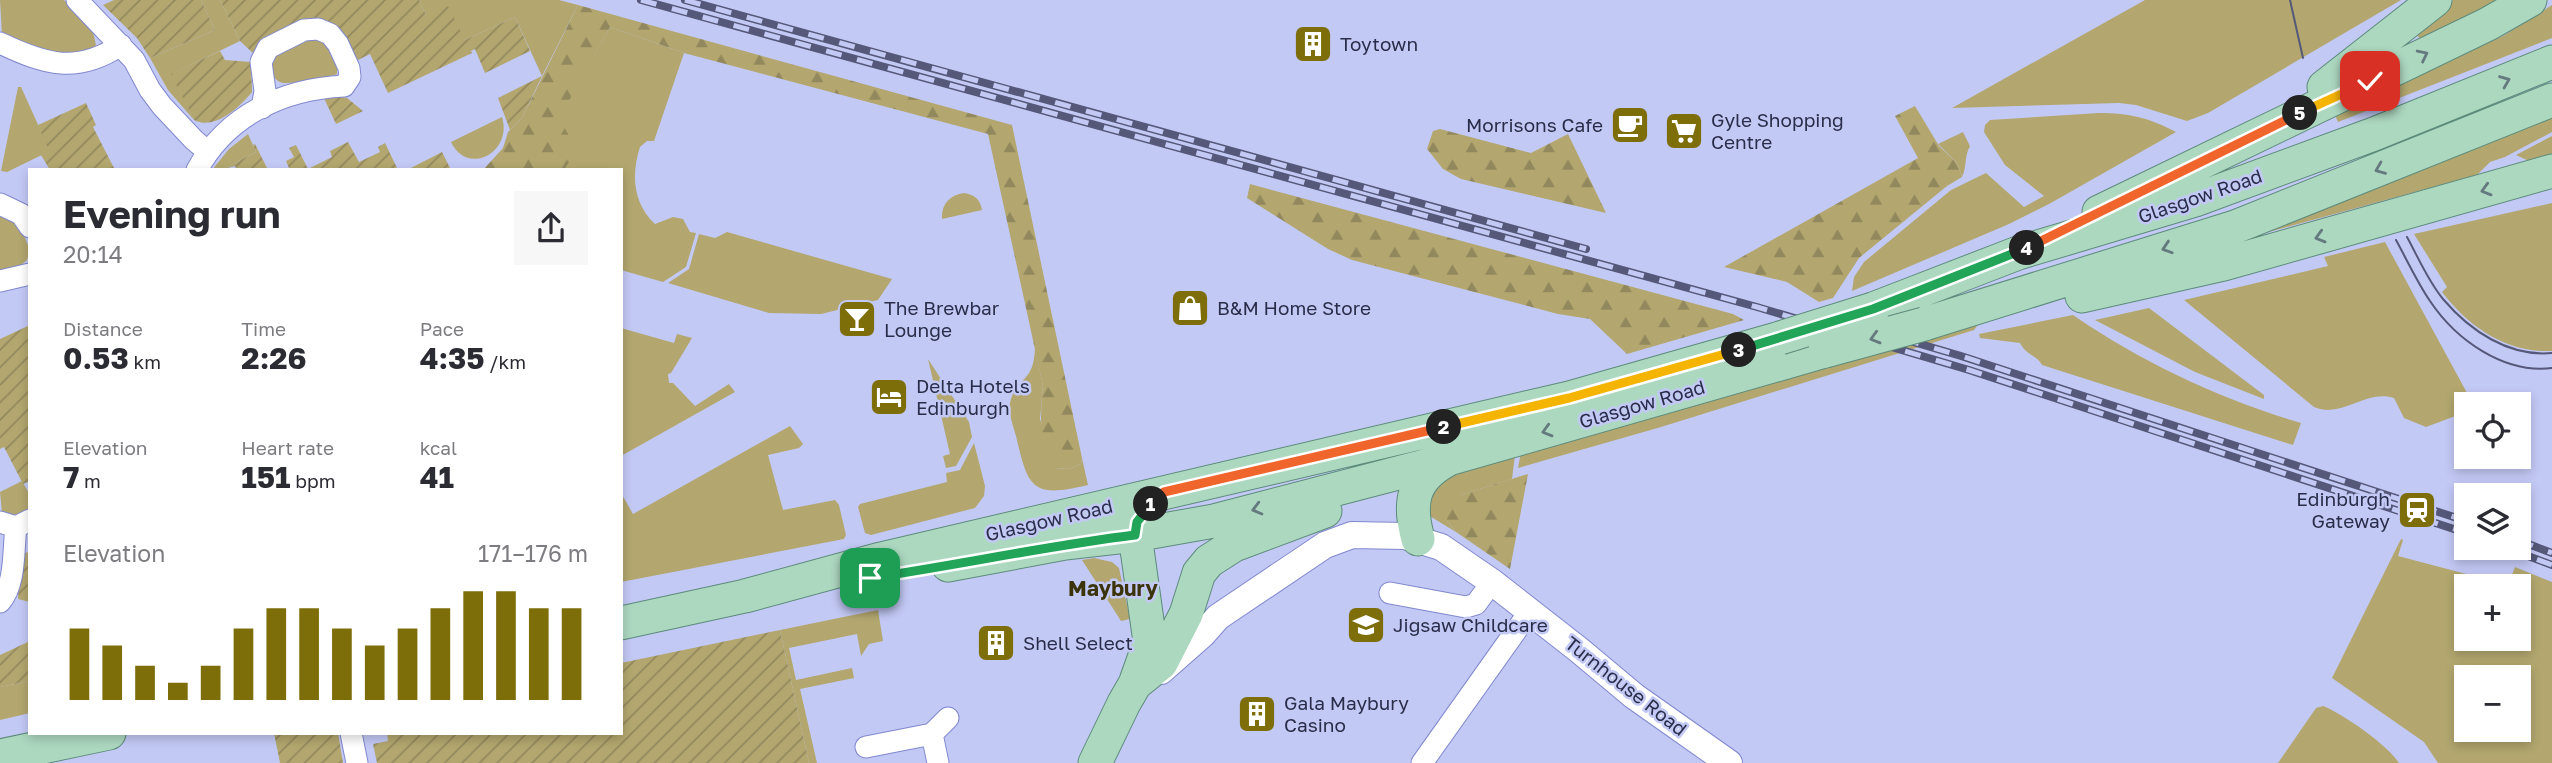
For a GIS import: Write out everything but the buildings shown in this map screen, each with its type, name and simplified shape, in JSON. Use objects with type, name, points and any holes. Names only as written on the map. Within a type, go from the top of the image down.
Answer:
[{"type":"main road","points":[[2272,126],[2435,0]]},
{"type":"main road","points":[[2018,253],[2272,126],[2488,24],[2530,0]]},
{"type":"main road","name":"Glasgow Road","points":[[745,596],[912,572],[1065,543],[1780,338],[1873,309],[2018,253],[2195,200],[2374,134],[2552,62]]},
{"type":"main road","name":"Glasgow Road","points":[[623,623],[745,596],[873,561],[1110,505],[1151,518],[1214,520],[1394,474],[1940,320],[2235,227],[2552,100]]},
{"type":"main road","points":[[1940,320],[2069,298],[2224,264],[2552,171]]},
{"type":"main road","points":[[1418,539],[1412,510],[1420,482],[1432,468],[1452,458]]},
{"type":"main road","points":[[1135,684],[1161,663],[1199,606],[1199,573],[1209,561],[1234,545],[1371,494],[1394,474]]},
{"type":"main road","points":[[1151,518],[1176,546],[1199,606]]},
{"type":"main road","points":[[1095,763],[1135,684],[1150,642],[1145,610],[1151,518]]},
{"type":"main road","points":[[0,756],[99,735]]},
{"type":"street","points":[[77,0],[134,60],[162,106],[207,150]]},
{"type":"street","points":[[198,168],[207,150],[228,128],[262,108],[290,93],[344,86],[350,77],[349,68],[338,44],[330,34],[318,29],[304,30],[268,48],[261,62],[265,91],[262,108]]},
{"type":"street","points":[[0,43],[55,65],[100,59],[121,45]]},
{"type":"street","points":[[0,204],[21,214],[28,224]]},
{"type":"street","points":[[0,281],[28,274]]},
{"type":"street","points":[[0,601],[7,594],[10,583],[15,523]]},
{"type":"street","name":"Turnhouse Road","points":[[1199,606],[1339,538],[1390,534],[1418,539],[1441,547],[1492,582],[1634,696],[1729,763]]},
{"type":"street","points":[[1390,593],[1466,607],[1476,604],[1492,582]]},
{"type":"street","points":[[1145,610],[1199,606]]},
{"type":"street","points":[[1422,763],[1530,611]]},
{"type":"street","points":[[866,747],[932,734],[948,718]]},
{"type":"street","points":[[932,734],[938,763]]},
{"type":"street","points":[[351,735],[357,763]]},
{"type":"green space","points":[[0,0],[64,0],[93,32],[96,45],[90,53],[47,53],[2,35]]},
{"type":"green space","points":[[114,0],[201,0],[215,30],[150,58],[137,38],[103,5]]},
{"type":"green space","points":[[201,0],[220,0],[240,41],[172,74],[194,120],[168,90],[150,58],[215,30]]},
{"type":"green space","points":[[220,0],[419,0],[426,15],[448,6],[465,40],[515,17],[530,51],[485,73],[475,49],[472,53],[388,93],[370,54],[354,62],[328,29],[255,55],[240,41]]},
{"type":"green space","points":[[419,0],[559,0],[578,5],[542,76],[515,17],[465,40],[426,15]]},
{"type":"green space","points":[[2145,0],[2401,0],[2208,113],[2187,121],[2136,105],[2119,103],[1952,108]]},
{"type":"green space","points":[[2453,0],[2500,0],[2421,41],[2416,33],[2437,18]]},
{"type":"green space","points":[[578,5],[1012,125],[1082,458],[1081,464],[1069,469],[1055,468],[1043,437],[1043,386],[988,134],[684,53],[610,27],[565,108],[563,125],[572,141],[571,159],[565,168],[485,168],[503,148],[508,132],[522,118]]},
{"type":"green space","points":[[2552,5],[2552,38],[2338,122],[2335,115],[2503,36]]},
{"type":"green space","points":[[610,27],[684,53],[654,141],[647,141],[640,147],[635,178],[638,198],[655,224],[673,217],[683,219],[690,232],[696,233],[686,267],[663,282],[623,271],[623,168],[530,168]]},
{"type":"green space","points":[[307,36],[326,42],[337,63],[337,74],[289,83],[277,80],[267,69],[271,53]]},
{"type":"green space","points":[[220,51],[225,60],[251,62],[252,92],[226,116],[202,123],[194,120],[171,74]]},
{"type":"green space","points":[[542,76],[522,118],[510,130],[498,98]]},
{"type":"green space","points":[[18,87],[21,87],[50,151],[7,172],[1,171]]},
{"type":"green space","points":[[323,96],[347,98],[363,111],[336,124]]},
{"type":"green space","points":[[86,103],[96,125],[93,127],[114,168],[49,168],[41,155],[49,151],[38,125]]},
{"type":"green space","points":[[1915,106],[1939,146],[1957,163],[1962,177],[1947,186],[1859,258],[1833,298],[1819,302],[1787,282],[1724,267],[1918,158],[1895,116]]},
{"type":"green space","points":[[2099,113],[2139,117],[2176,132],[2009,224],[1852,291],[1854,277],[1864,262],[1951,190],[1986,173],[2024,207],[2044,196],[2005,165],[1984,132],[1985,125],[1990,120]]},
{"type":"green space","points":[[2552,114],[2552,132],[2490,162],[2477,175],[2232,242]]},
{"type":"green space","points":[[502,117],[504,130],[501,141],[487,156],[468,158],[451,142]]},
{"type":"green space","points":[[1440,129],[1531,153],[1568,134],[1606,213],[1461,179],[1443,169],[1427,149],[1433,131]]},
{"type":"green space","points":[[1963,132],[1970,146],[1962,177],[1957,163],[1938,144]]},
{"type":"green space","points":[[248,134],[256,152],[225,168],[214,168],[229,149]]},
{"type":"green space","points":[[2552,136],[2552,156],[2531,162],[2516,155]]},
{"type":"green space","points":[[348,142],[359,162],[380,152],[378,147],[385,143],[397,168],[310,168],[332,157],[330,151]]},
{"type":"green space","points":[[255,144],[267,168],[225,168],[256,152],[253,145]]},
{"type":"green space","points":[[296,145],[308,168],[289,168],[286,161],[294,157],[289,148]]},
{"type":"green space","points":[[442,152],[450,168],[411,168]]},
{"type":"green space","points":[[1250,184],[1733,314],[1744,320],[1627,354],[1590,319],[1558,314],[1352,260],[1328,249],[1247,198]]},
{"type":"green space","points":[[964,193],[976,198],[982,210],[942,219],[947,201]]},
{"type":"green space","points":[[2552,203],[2552,351],[2519,348],[2477,327],[2453,305],[2442,292],[2447,287],[2414,234]]},
{"type":"green space","points":[[0,213],[20,226],[28,245],[28,257],[19,267],[0,273]]},
{"type":"green space","points":[[727,232],[892,279],[878,300],[821,314],[769,313],[668,283],[689,269],[699,234],[715,238]]},
{"type":"green space","points":[[2385,242],[2466,392],[2454,392],[2454,416],[2426,427],[2404,418],[2394,398],[2384,396],[2334,409],[2314,407],[2184,300],[2328,266],[2324,257]]},
{"type":"green space","points":[[2149,308],[2264,395],[2264,399],[2195,372],[2095,320]]},
{"type":"green space","points":[[2073,315],[2127,349],[2183,378],[2241,403],[2301,423],[2293,445],[2042,365],[2020,343],[1980,338],[1979,334]]},
{"type":"green space","points":[[1975,324],[1977,326],[1974,330],[1661,427],[1518,468],[1521,452]]},
{"type":"green space","points":[[28,326],[28,482],[23,484],[4,447],[0,449],[0,339]]},
{"type":"green space","points":[[623,329],[674,343],[677,334],[692,338],[668,374],[669,383],[673,383],[695,406],[729,384],[735,392],[623,455]]},
{"type":"green space","points":[[1035,347],[1043,386],[1040,419],[1055,468],[1069,469],[1081,464],[1082,458],[1088,485],[1069,489],[1043,489],[1035,485],[1024,467],[1010,404],[1014,391],[1032,367]]},
{"type":"green space","points":[[928,359],[969,422],[972,437],[956,466],[946,468],[943,456],[950,454]]},
{"type":"green space","points":[[790,426],[803,444],[799,448],[768,455],[783,510],[835,500],[839,505],[846,535],[844,539],[623,582],[623,496],[633,514]]},
{"type":"green space","points":[[974,443],[985,486],[984,496],[975,508],[871,535],[865,533],[858,507],[860,504],[947,482],[946,473],[960,470]]},
{"type":"green space","points":[[1515,455],[1512,479],[1460,495],[1447,521],[1456,532],[1428,515],[1426,493],[1456,472]]},
{"type":"green space","points":[[1528,474],[1510,569],[1456,532],[1447,521],[1447,506],[1460,495]]},
{"type":"green space","points":[[22,481],[28,492],[28,511],[19,515],[2,513],[0,492]]},
{"type":"green space","points":[[2401,539],[2403,540],[2398,556],[2466,574],[2454,574],[2454,651],[2531,651],[2531,574],[2512,574],[2515,567],[2552,582],[2552,763],[2438,763],[2424,742],[2332,678]]},
{"type":"green space","points":[[28,552],[28,602],[18,599],[20,554]]},
{"type":"green space","points":[[1094,558],[1112,562],[1119,568],[1130,619],[1121,621],[1082,560]]},
{"type":"green space","points":[[878,610],[883,641],[869,644],[861,656],[857,634],[789,648],[796,680],[852,668],[854,678],[800,689],[817,763],[809,763],[780,630]]},
{"type":"green space","points":[[780,630],[809,763],[377,763],[373,744],[388,741],[387,735],[623,735],[623,663]]},
{"type":"green space","points":[[28,642],[28,681],[0,687],[0,655]]},
{"type":"green space","points":[[28,681],[28,713],[0,720],[0,687]]},
{"type":"green space","points":[[2323,706],[2364,731],[2386,748],[2399,763],[2278,763],[2316,708]]},
{"type":"green space","points":[[274,735],[338,735],[343,763],[280,763]]},
{"type":"tram line","points":[[2290,0],[2303,58]]},
{"type":"tram line","points":[[2407,237],[2438,292],[2465,322],[2491,340],[2506,346],[2521,351],[2552,353]]},
{"type":"tram line","points":[[2396,240],[2430,301],[2453,329],[2467,341],[2499,360],[2516,366],[2552,368]]},
{"type":"railway","points":[[641,0],[1757,307],[1969,370],[2454,529]]},
{"type":"railway","points":[[685,0],[1586,249]]},
{"type":"railway","points":[[1842,321],[1961,356],[2454,517]]},
{"type":"railway","points":[[2531,545],[2552,553]]},
{"type":"railway","points":[[2531,557],[2552,565]]},
{"type":"place","name":"Toytown","points":[[1313,44]]},
{"type":"place","name":"Morrisons Cafe","points":[[1630,125]]},
{"type":"place","name":"Gyle Shopping Centre","points":[[1684,131]]},
{"type":"place","name":"B&M Home Store","points":[[1190,308]]},
{"type":"place","name":"The Brewbar Lounge","points":[[857,319]]},
{"type":"place","name":"Delta Hotels Edinburgh","points":[[889,397]]},
{"type":"place","name":"Edinburgh Gateway","points":[[2417,510]]},
{"type":"place","name":"Jigsaw Childcare","points":[[1366,625]]},
{"type":"place","name":"Shell Select","points":[[996,643]]},
{"type":"place","name":"Gala Maybury Casino","points":[[1257,714]]},
{"type":"district","name":"Maybury","points":[[1113,589]]},
{"type":"route","points":[[870,578],[1065,543],[1135,535],[1137,522],[1164,492],[1569,398],[1873,309],[2018,253],[2272,126],[2370,81]]}]
